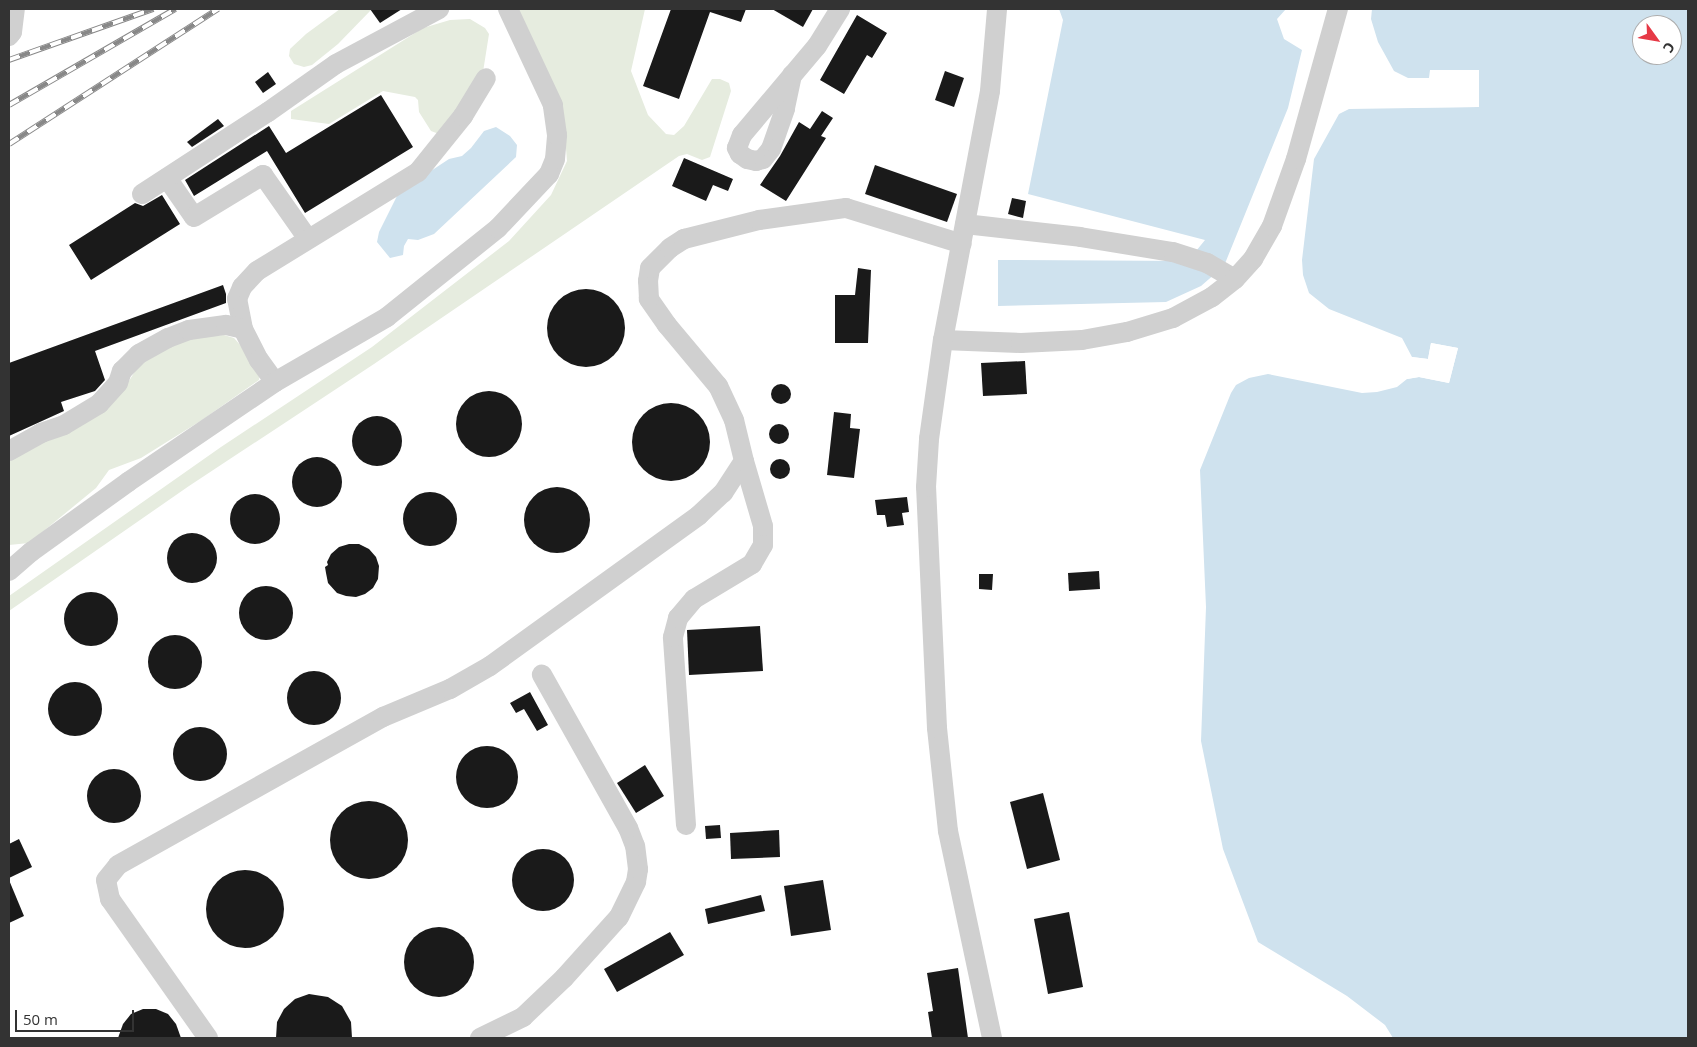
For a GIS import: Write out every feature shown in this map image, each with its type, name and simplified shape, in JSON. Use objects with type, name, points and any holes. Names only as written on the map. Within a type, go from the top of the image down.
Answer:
[{"type":"street","points":[[9,36],[12,32],[15,9]]},
{"type":"street","points":[[142,194],[336,64],[439,9]]},
{"type":"street","points":[[9,571],[31,552],[128,482],[274,382],[387,317],[498,228],[549,174],[555,159],[557,135],[553,105],[508,9]]},
{"type":"street","points":[[792,75],[817,46],[840,9]]},
{"type":"street","points":[[992,1038],[969,938],[948,831],[937,728],[926,487],[927,462],[942,340],[990,91],[997,9]]},
{"type":"street","points":[[942,340],[1021,343],[1082,340],[1127,332],[1173,318],[1212,297],[1235,279],[1253,259],[1272,226],[1296,159],[1338,9]]},
{"type":"street","points":[[274,382],[243,329],[237,299],[242,287],[257,271],[418,172],[464,116],[486,78]]},
{"type":"street","points":[[167,178],[194,217],[263,175],[308,240]]},
{"type":"street","points":[[686,825],[673,637],[678,618],[694,598],[752,564],[763,545],[763,526],[734,420],[718,386],[667,325],[649,299],[648,281],[650,268],[670,248],[684,239],[759,220],[846,208],[962,244]]},
{"type":"street","points":[[965,224],[1080,237],[1172,252],[1207,263],[1235,279]]},
{"type":"street","points":[[9,451],[41,434],[64,425],[99,404],[118,383],[122,372],[130,362],[152,346],[189,330],[226,325],[243,329]]},
{"type":"street","points":[[208,1038],[110,899],[106,880],[118,865],[383,716],[450,690],[490,666],[699,515],[723,493],[744,461]]},
{"type":"street","points":[[9,552],[31,552]]},
{"type":"street","points":[[480,1038],[523,1017],[564,978],[619,918],[636,882],[638,869],[635,846],[628,828],[542,675]]},
{"type":"shaded area","points":[[340,9],[372,9],[338,44],[312,65],[304,67],[294,64],[289,56],[290,49],[306,34]]},
{"type":"shaded area","points":[[510,9],[645,9],[631,71],[648,115],[666,134],[674,135],[684,126],[712,79],[720,79],[729,83],[731,91],[710,157],[702,160],[687,154],[679,156],[374,364],[189,486],[9,611],[9,596],[221,447],[372,347],[509,241],[551,195],[567,161],[563,112]]},
{"type":"shaded area","points":[[470,19],[485,28],[489,34],[483,72],[439,134],[431,131],[419,112],[418,100],[415,97],[383,91],[329,124],[291,119],[291,111],[423,28],[450,20]]},
{"type":"shaded area","points":[[224,335],[234,338],[242,347],[260,373],[259,380],[202,420],[141,458],[109,470],[96,488],[29,543],[9,545],[9,460],[124,389],[137,368],[153,356],[189,338]]},
{"type":"water","points":[[1059,9],[1286,9],[1277,19],[1284,39],[1302,50],[1288,108],[1224,266],[1201,286],[1166,302],[998,306],[998,260],[1188,261],[1205,240],[1028,194],[1063,20]]},
{"type":"water","points":[[1372,9],[1688,9],[1688,1038],[1393,1038],[1385,1025],[1347,996],[1258,942],[1223,849],[1201,741],[1206,607],[1200,470],[1231,393],[1236,385],[1249,378],[1268,374],[1362,393],[1377,392],[1397,387],[1407,379],[1419,377],[1449,383],[1458,348],[1431,343],[1428,359],[1412,357],[1402,338],[1329,309],[1309,293],[1303,275],[1302,260],[1314,159],[1339,114],[1349,109],[1479,107],[1479,70],[1430,70],[1430,78],[1408,78],[1394,71],[1378,42],[1371,19]]},
{"type":"water","points":[[496,127],[510,136],[517,145],[516,157],[434,234],[418,240],[408,239],[404,246],[403,255],[390,258],[377,242],[379,232],[399,192],[449,159],[462,156],[484,131]]},
{"type":"pier","points":[[1430,70],[1479,70],[1479,107],[1360,108],[1360,106],[1477,105],[1477,72],[1432,73],[1430,80],[1408,81],[1408,78],[1429,78]]},
{"type":"pier","points":[[1431,343],[1458,348],[1449,383],[1419,377],[1407,379],[1407,376],[1419,375],[1447,380],[1455,350],[1433,346],[1429,362],[1412,359],[1412,357],[1428,359]]},
{"type":"building","points":[[370,9],[402,9],[380,23]]},
{"type":"building","points":[[671,9],[746,9],[741,22],[710,12],[679,99],[643,86]]},
{"type":"building","points":[[772,9],[813,9],[803,27]]},
{"type":"building","points":[[857,15],[887,33],[872,58],[867,55],[844,94],[820,80]]},
{"type":"building","points":[[945,71],[964,78],[954,107],[935,100]]},
{"type":"building","points":[[268,72],[276,84],[263,93],[255,82]]},
{"type":"building","points":[[381,95],[413,147],[305,213],[267,151],[194,196],[185,180],[269,126],[286,153]]},
{"type":"building","points":[[822,111],[833,118],[821,136],[826,138],[786,201],[760,185],[780,156],[799,122],[810,129]]},
{"type":"building","points":[[218,119],[224,126],[192,147],[187,142]]},
{"type":"building","points":[[684,158],[733,179],[728,191],[713,185],[706,201],[672,186]]},
{"type":"building","points":[[875,165],[957,194],[947,222],[865,194]]},
{"type":"building","points":[[162,195],[180,224],[91,280],[69,245],[135,203],[143,206]]},
{"type":"building","points":[[1012,198],[1026,201],[1023,218],[1008,214]]},
{"type":"building","points":[[858,268],[871,270],[868,343],[835,343],[835,295],[855,295]]},
{"type":"building","points":[[223,285],[226,303],[95,351],[105,380],[95,391],[61,402],[64,411],[9,436],[9,363]]},
{"type":"building","points":[[586,289],[601,292],[614,300],[622,313],[625,328],[622,343],[614,356],[601,364],[586,367],[571,364],[558,356],[550,343],[547,328],[550,313],[558,300],[571,292]]},
{"type":"building","points":[[1025,361],[1027,394],[983,396],[981,363]]},
{"type":"building","points":[[781,384],[788,387],[791,394],[788,401],[781,404],[774,401],[771,394],[774,387]]},
{"type":"building","points":[[489,391],[502,394],[512,401],[519,411],[522,424],[519,437],[512,447],[502,454],[489,457],[476,454],[466,447],[459,437],[456,424],[459,411],[466,401],[476,394]]},
{"type":"building","points":[[671,403],[686,406],[699,414],[707,427],[710,442],[707,457],[699,470],[686,478],[671,481],[656,478],[643,470],[635,457],[632,442],[635,427],[643,414],[656,406]]},
{"type":"building","points":[[834,412],[851,414],[850,428],[860,429],[854,478],[827,475]]},
{"type":"building","points":[[377,416],[386,418],[397,427],[402,441],[400,450],[391,461],[377,466],[368,464],[357,455],[352,441],[354,432],[363,421]]},
{"type":"building","points":[[779,424],[786,427],[789,434],[786,441],[779,444],[772,441],[769,434],[772,427]]},
{"type":"building","points":[[317,457],[326,459],[337,468],[342,482],[340,491],[331,502],[317,507],[308,505],[297,496],[292,482],[294,473],[303,462]]},
{"type":"building","points":[[780,459],[787,462],[790,469],[787,476],[780,479],[773,476],[770,469],[773,462]]},
{"type":"building","points":[[557,487],[570,490],[580,497],[587,507],[590,520],[587,533],[580,543],[570,550],[557,553],[544,550],[534,543],[527,533],[524,520],[527,507],[534,497],[544,490]]},
{"type":"building","points":[[430,492],[440,494],[449,500],[455,509],[457,519],[455,529],[449,538],[440,544],[430,546],[420,544],[411,538],[405,529],[403,519],[405,509],[411,500],[420,494]]},
{"type":"building","points":[[255,494],[264,496],[275,505],[280,519],[278,528],[269,539],[255,544],[246,542],[235,533],[230,519],[232,510],[241,499]]},
{"type":"building","points":[[907,497],[909,512],[902,513],[904,525],[887,527],[885,515],[877,515],[875,500]]},
{"type":"building","points":[[192,533],[201,535],[212,544],[217,558],[215,567],[206,578],[192,583],[183,581],[172,572],[167,558],[169,549],[178,538]]},
{"type":"building","points":[[359,544],[369,549],[376,557],[379,566],[378,579],[373,588],[365,594],[356,597],[337,593],[328,583],[325,567],[328,565],[327,562],[331,554],[339,547]]},
{"type":"building","points":[[1099,571],[1100,589],[1069,591],[1068,573]]},
{"type":"building","points":[[979,574],[993,574],[992,590],[979,589]]},
{"type":"building","points":[[266,586],[276,588],[285,594],[291,603],[293,613],[291,623],[285,632],[276,638],[266,640],[256,638],[247,632],[241,623],[239,613],[241,603],[247,594],[256,588]]},
{"type":"building","points":[[91,592],[101,594],[110,600],[116,609],[118,619],[116,629],[110,638],[101,644],[91,646],[81,644],[72,638],[66,629],[64,619],[66,609],[72,600],[81,594]]},
{"type":"building","points":[[760,626],[763,671],[689,675],[687,630]]},
{"type":"building","points":[[175,635],[185,637],[194,643],[200,652],[202,662],[200,672],[194,681],[185,687],[175,689],[165,687],[156,681],[150,672],[148,662],[150,652],[156,643],[165,637]]},
{"type":"building","points":[[314,671],[324,673],[333,679],[339,688],[341,698],[339,708],[333,717],[324,723],[314,725],[304,723],[295,717],[289,708],[287,698],[289,688],[295,679],[304,673]]},
{"type":"building","points":[[75,682],[85,684],[94,690],[100,699],[102,709],[100,719],[94,728],[85,734],[75,736],[65,734],[56,728],[50,719],[48,709],[50,699],[56,690],[65,684]]},
{"type":"building","points":[[530,692],[548,725],[537,731],[524,709],[516,713],[510,703]]},
{"type":"building","points":[[200,727],[210,729],[219,735],[225,744],[227,754],[225,764],[219,773],[210,779],[200,781],[190,779],[181,773],[175,764],[173,754],[175,744],[181,735],[190,729]]},
{"type":"building","points":[[487,746],[504,751],[509,755],[513,760],[518,777],[513,794],[509,799],[504,803],[487,808],[470,803],[465,799],[461,794],[456,777],[461,760],[465,755],[470,751]]},
{"type":"building","points":[[645,765],[664,796],[636,813],[617,783]]},
{"type":"building","points":[[114,769],[124,771],[133,777],[139,786],[141,796],[139,806],[133,815],[124,821],[114,823],[104,821],[95,815],[89,806],[87,796],[89,786],[95,777],[104,771]]},
{"type":"building","points":[[1043,793],[1060,860],[1027,869],[1010,802]]},
{"type":"building","points":[[369,801],[384,804],[396,813],[405,825],[408,840],[405,855],[396,867],[384,876],[369,879],[354,876],[342,867],[333,855],[330,840],[333,825],[342,813],[354,804]]},
{"type":"building","points":[[720,825],[721,838],[706,839],[705,826]]},
{"type":"building","points":[[779,830],[780,857],[731,859],[730,833]]},
{"type":"building","points":[[19,839],[32,867],[9,878],[9,844]]},
{"type":"building","points":[[543,849],[560,854],[565,858],[569,863],[574,880],[569,897],[565,902],[560,906],[543,911],[526,906],[521,902],[517,897],[512,880],[517,863],[521,858],[526,854]]},
{"type":"building","points":[[245,870],[260,873],[272,882],[281,894],[284,909],[281,924],[272,936],[260,945],[245,948],[230,945],[218,936],[209,924],[206,909],[209,894],[218,882],[230,873]]},
{"type":"building","points":[[9,880],[24,916],[9,923]]},
{"type":"building","points":[[823,880],[831,930],[791,936],[784,886]]},
{"type":"building","points":[[761,895],[765,911],[708,924],[705,909]]},
{"type":"building","points":[[1069,912],[1083,987],[1048,994],[1034,919]]},
{"type":"building","points":[[439,927],[458,933],[468,943],[474,962],[468,981],[458,991],[439,997],[420,991],[410,981],[404,962],[410,943],[420,933]]},
{"type":"building","points":[[670,932],[684,955],[617,992],[604,969]]},
{"type":"building","points":[[958,968],[968,1038],[932,1038],[928,1012],[933,1011],[927,973]]},
{"type":"building","points":[[309,994],[328,997],[342,1006],[351,1022],[352,1038],[276,1038],[277,1022],[284,1009],[295,999]]},
{"type":"building","points":[[143,1009],[156,1009],[168,1014],[176,1024],[181,1038],[118,1038],[123,1024],[131,1014]]},
{"type":"railway","points":[[9,60],[153,9]]},
{"type":"railway","points":[[9,105],[175,9]]},
{"type":"railway","points":[[9,144],[218,9]]}]
